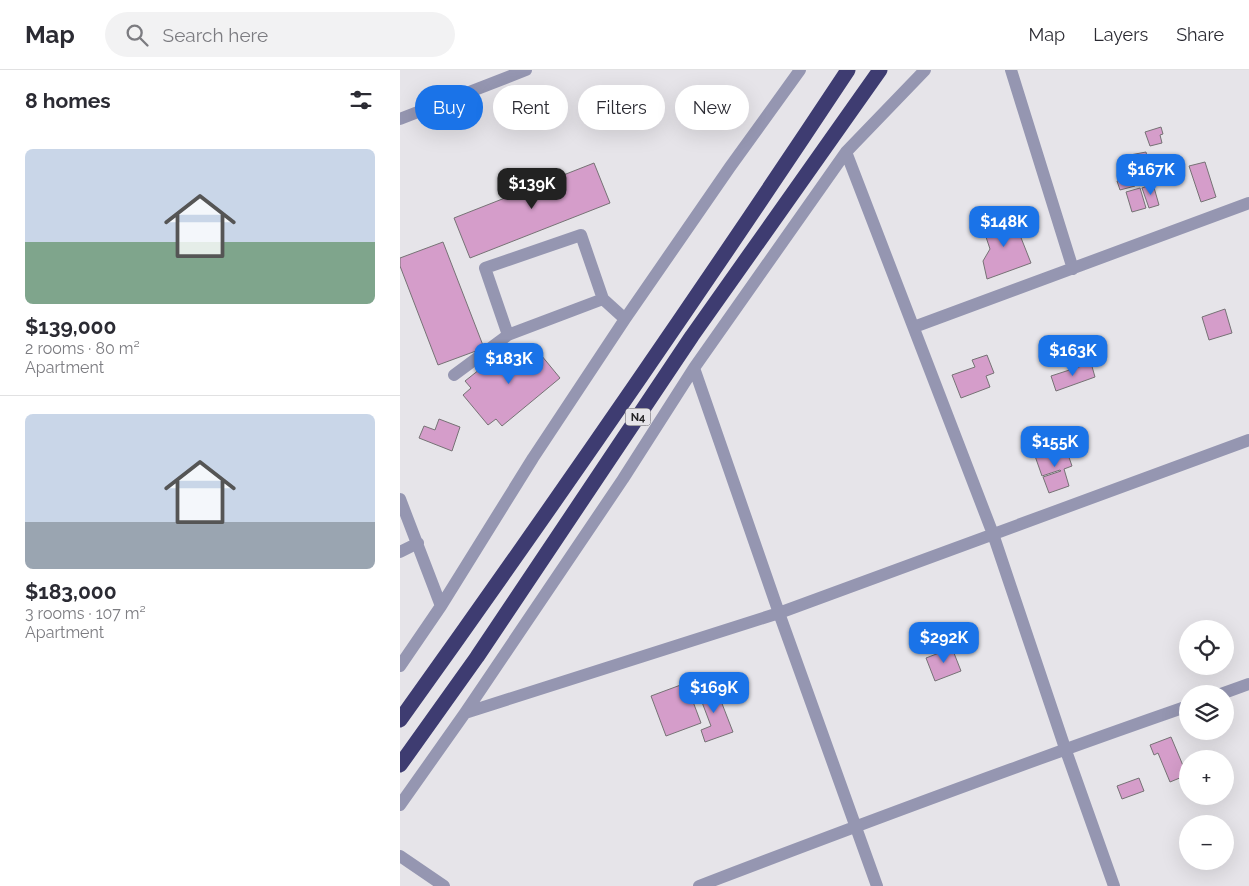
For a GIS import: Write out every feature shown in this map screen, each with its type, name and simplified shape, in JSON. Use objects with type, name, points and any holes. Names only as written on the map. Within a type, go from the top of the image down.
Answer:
[{"type":"highway","name":"N4","points":[[400,720],[678,323],[848,70]]},
{"type":"highway","name":"N4","points":[[400,765],[476,657],[686,344],[880,70]]},
{"type":"street","points":[[400,119],[526,70]]},
{"type":"street","points":[[400,666],[441,606],[532,458],[625,319],[800,70]]},
{"type":"street","points":[[400,805],[465,713],[623,479],[694,368],[846,152],[925,70]]},
{"type":"street","points":[[1011,70],[1073,269]]},
{"type":"street","points":[[846,152],[993,534],[1114,886]]},
{"type":"street","points":[[914,327],[1249,203]]},
{"type":"street","points":[[508,335],[485,268],[581,235],[603,299],[625,319]]},
{"type":"street","points":[[454,375],[508,335],[603,299]]},
{"type":"street","points":[[694,368],[877,886]]},
{"type":"street","points":[[465,713],[779,613],[1249,440]]},
{"type":"street","points":[[400,499],[441,606]]},
{"type":"street","points":[[400,552],[418,543]]},
{"type":"street","points":[[1234,689],[1249,684]]},
{"type":"street","points":[[699,886],[1065,748],[1179,709]]},
{"type":"street","points":[[400,856],[444,886]]},
{"type":"building","points":[[1161,127],[1163,134],[1160,135],[1162,143],[1150,146],[1145,132]]},
{"type":"building","points":[[1146,152],[1148,161],[1132,165],[1130,155]]},
{"type":"building","points":[[1149,162],[1151,169],[1135,173],[1134,166]]},
{"type":"building","points":[[1205,162],[1216,197],[1201,202],[1189,166]]},
{"type":"building","points":[[594,163],[610,203],[470,258],[454,218]]},
{"type":"building","points":[[1133,177],[1135,186],[1120,190],[1117,181]]},
{"type":"building","points":[[1153,184],[1159,205],[1149,208],[1142,188]]},
{"type":"building","points":[[1140,188],[1146,208],[1132,212],[1126,192]]},
{"type":"building","points":[[1012,215],[1031,263],[987,279],[983,261],[990,249],[982,225]]},
{"type":"building","points":[[443,242],[484,348],[438,365],[400,266],[400,258]]},
{"type":"building","points":[[1225,309],[1232,333],[1209,340],[1202,317]]},
{"type":"building","points":[[532,344],[560,378],[502,426],[496,419],[488,425],[463,395],[471,388],[465,381],[504,350],[513,360]]},
{"type":"building","points":[[987,355],[994,373],[986,376],[990,387],[961,398],[952,375],[975,367],[972,360]]},
{"type":"building","points":[[1091,363],[1095,377],[1056,391],[1051,376]]},
{"type":"building","points":[[439,419],[460,427],[452,451],[419,438],[424,426],[435,430]]},
{"type":"building","points":[[1065,446],[1072,466],[1064,469],[1069,486],[1049,493],[1043,477],[1061,471],[1042,476],[1035,456]]},
{"type":"building","points":[[952,648],[961,671],[935,681],[926,658]]},
{"type":"building","points":[[686,683],[701,723],[666,736],[651,696]]},
{"type":"building","points":[[714,683],[733,732],[705,742],[701,730],[711,726],[697,689]]},
{"type":"building","points":[[1171,737],[1179,756],[1179,778],[1170,782],[1158,753],[1154,755],[1150,745]]},
{"type":"building","points":[[1139,778],[1144,791],[1122,799],[1117,786]]}]
